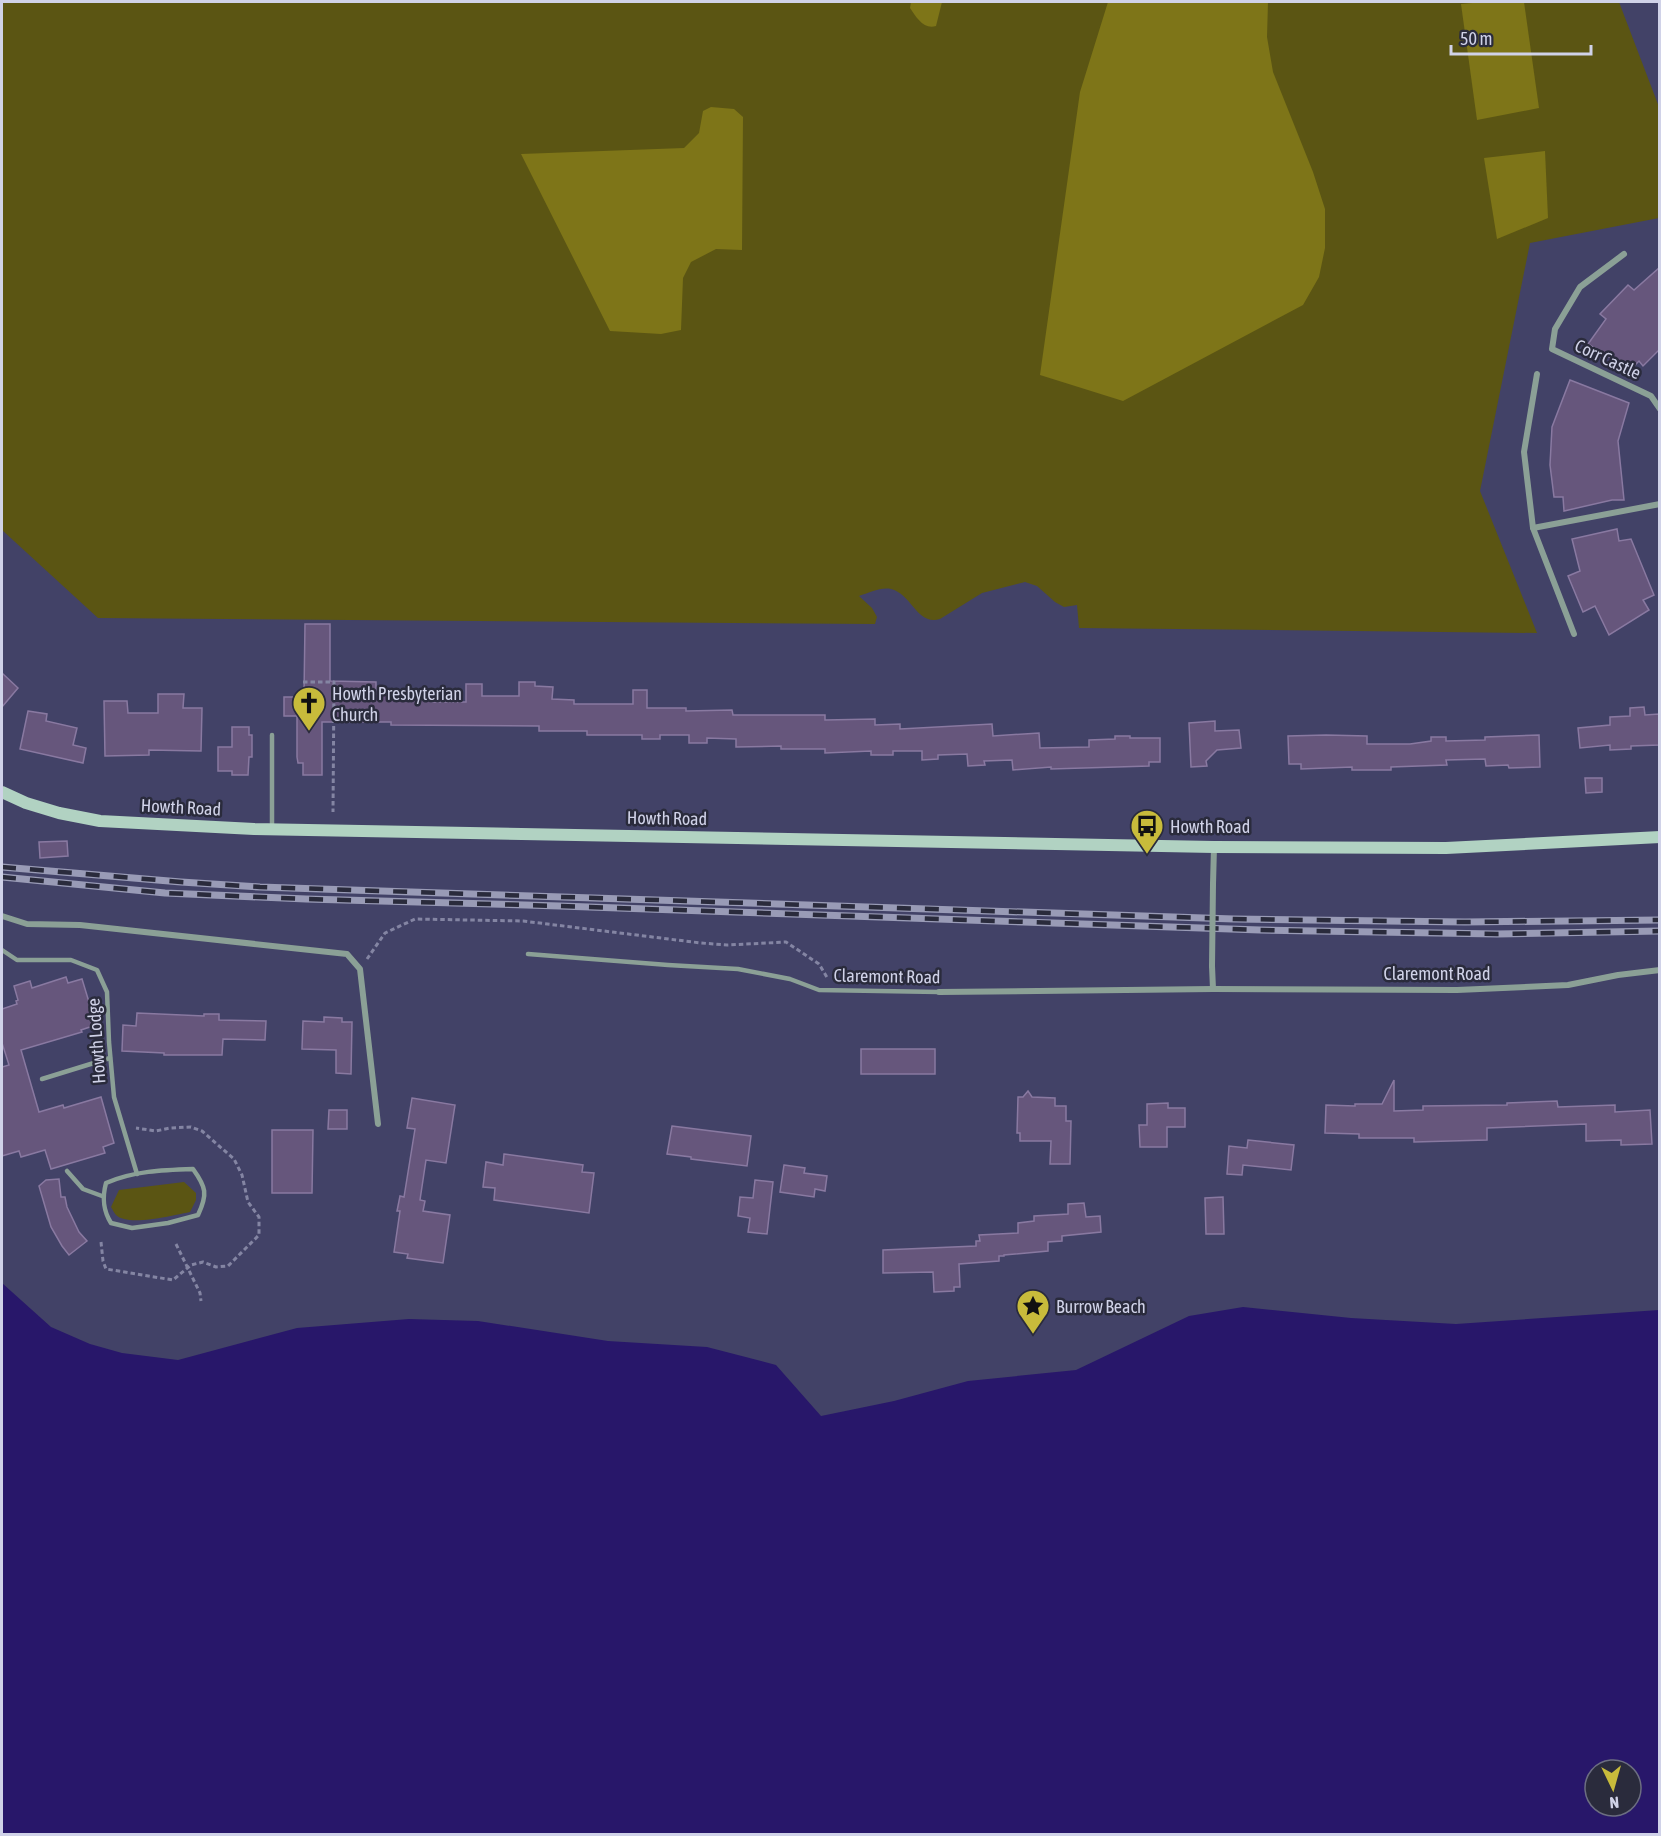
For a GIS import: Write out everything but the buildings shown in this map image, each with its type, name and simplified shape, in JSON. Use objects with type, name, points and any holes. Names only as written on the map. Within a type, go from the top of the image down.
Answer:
[{"type":"main road","name":"Howth Road","points":[[2,792],[26,803],[59,813],[100,821],[272,829],[1214,847],[1446,848],[1659,837]]},
{"type":"street","name":"Corr Castle","points":[[1623,254],[1580,287],[1555,329],[1552,349],[1651,396],[1659,409]]},
{"type":"street","points":[[1536,374],[1524,452],[1533,528],[1574,634]]},
{"type":"street","points":[[1533,528],[1659,504]]},
{"type":"street","points":[[1213,989],[1214,847]]},
{"type":"street","points":[[2,916],[27,924],[80,925],[347,954],[360,969],[378,1124]]},
{"type":"street","name":"Claremont Road","points":[[939,992],[1213,989],[1468,990],[1568,985],[1659,970]]},
{"type":"lane","points":[[272,735],[272,829]]},
{"type":"lane","name":"Howth Lodge","points":[[2,950],[17,960],[72,960],[97,970],[107,992],[114,1097],[137,1174]]},
{"type":"lane","name":"Claremont Road","points":[[528,954],[738,969],[790,978],[819,990],[939,992]]},
{"type":"lane","points":[[42,1079],[110,1058]]},
{"type":"lane","points":[[193,1169],[203,1182],[205,1201],[198,1215],[168,1223],[132,1228],[111,1223],[105,1213],[102,1196],[106,1183],[122,1176],[137,1174],[193,1169]]},
{"type":"lane","points":[[67,1171],[83,1189],[102,1196]]},
{"type":"path","points":[[303,682],[334,682],[333,813]]},
{"type":"path","points":[[360,969],[385,933],[415,919],[522,921],[701,944],[786,942],[819,964],[836,991]]},
{"type":"path","points":[[176,1244],[200,1293],[201,1301]]},
{"type":"shaded area","points":[[2,2],[1619,2],[1659,107],[1659,218],[1530,243],[1480,491],[1537,633],[1079,628],[1077,605],[1064,607],[1037,586],[1025,582],[982,593],[940,619],[932,620],[920,614],[904,597],[891,589],[859,596],[872,608],[877,617],[875,624],[98,618],[2,530]]},
{"type":"shaded area","points":[[911,2],[942,2],[936,26],[928,26],[921,22],[910,8]]},
{"type":"shaded area","points":[[1108,2],[1268,2],[1267,37],[1273,72],[1313,172],[1325,209],[1325,248],[1319,277],[1303,305],[1123,401],[1040,375],[1080,92]]},
{"type":"shaded area","points":[[1524,2],[1539,108],[1477,120],[1461,4]]},
{"type":"shaded area","points":[[711,107],[734,109],[743,117],[742,250],[716,249],[691,262],[683,278],[681,330],[661,334],[610,331],[521,154],[684,148],[699,133],[703,111]]},
{"type":"shaded area","points":[[1545,151],[1548,218],[1497,239],[1484,158]]},
{"type":"shaded area","points":[[184,1182],[196,1193],[196,1200],[190,1212],[152,1219],[130,1220],[116,1215],[111,1207],[119,1190]]},
{"type":"shaded area","points":[[2,1283],[51,1327],[90,1344],[122,1353],[178,1360],[297,1328],[409,1319],[478,1321],[608,1341],[707,1347],[776,1365],[821,1416],[894,1401],[968,1381],[1076,1370],[1189,1316],[1243,1307],[1351,1318],[1456,1324],[1659,1310],[1659,1834],[2,1834]]},
{"type":"railway","points":[[2,867],[260,887],[1234,919],[1465,922],[1660,920]]},
{"type":"railway","points":[[2,877],[165,893],[306,899],[1260,930],[1497,934],[1660,931]]},
{"type":"place","name":"Howth Presbyterian Church","points":[[309,732]]},
{"type":"place","name":"Howth Road","points":[[1147,855]]},
{"type":"place","name":"Burrow Beach","points":[[1033,1335]]}]
